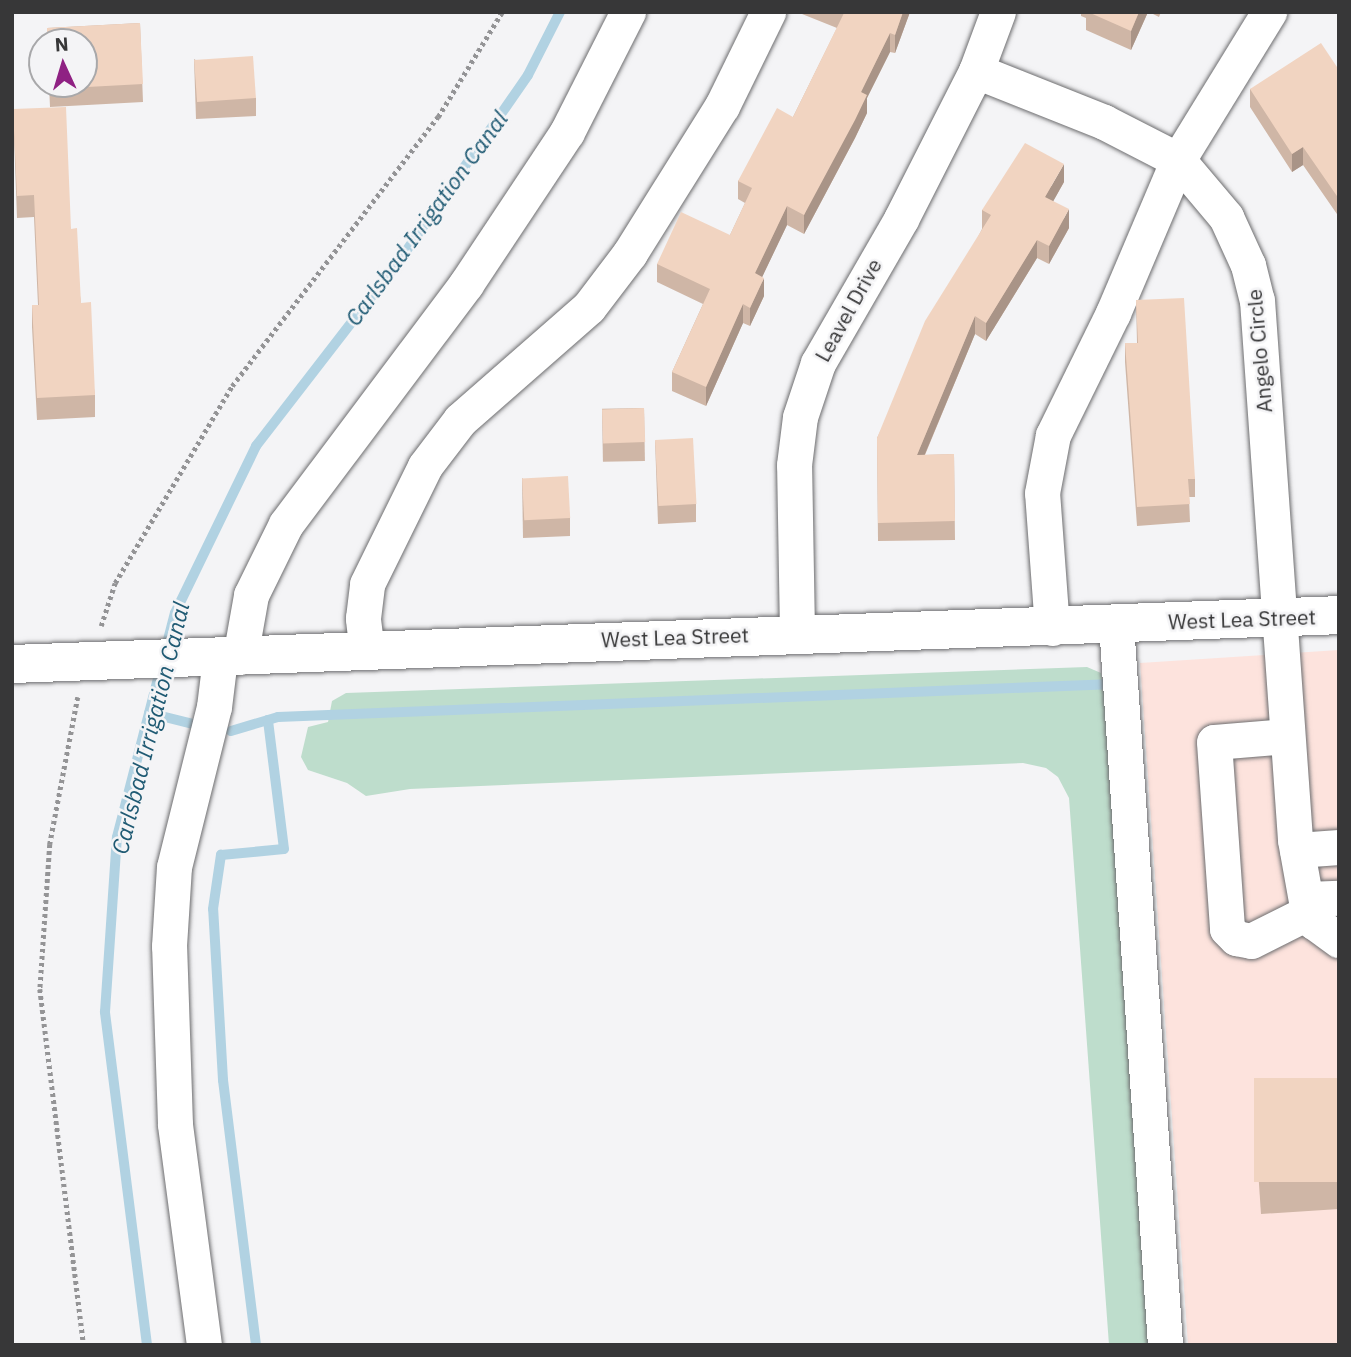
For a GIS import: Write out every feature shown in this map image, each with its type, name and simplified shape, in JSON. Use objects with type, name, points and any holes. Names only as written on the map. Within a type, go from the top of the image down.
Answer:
[{"type":"main road","name":"West Lea Street","points":[[12,664],[367,652],[797,632],[1052,628],[1339,615]]},
{"type":"street","points":[[204,1345],[174,1124],[169,946],[174,867],[214,707],[251,595],[286,524],[466,284],[568,132],[628,12]]},
{"type":"street","points":[[367,652],[363,618],[367,584],[425,466],[460,420],[589,307],[630,253],[722,106],[768,12]]},
{"type":"street","name":"Leavel Drive","points":[[797,632],[794,464],[800,417],[830,339],[901,219],[976,71],[998,12]]},
{"type":"street","points":[[1052,628],[1043,535],[1045,461],[1178,160],[1269,12]]},
{"type":"street","name":"Angelo Circle","points":[[976,71],[1104,122],[1178,160],[1226,217],[1248,265],[1257,300],[1287,736],[1310,887]]},
{"type":"street","points":[[1116,624],[1165,1345]]},
{"type":"street","points":[[1287,736],[1213,743],[1227,929],[1237,938],[1251,941],[1310,887],[1339,847]]},
{"type":"street","points":[[1310,887],[1339,872]]},
{"type":"street","points":[[1310,887],[1314,922],[1339,940]]},
{"type":"shaded area","points":[[1339,650],[1339,1345],[1188,1345],[1140,663]]},
{"type":"green space","points":[[1087,667],[1101,673],[1107,702],[1151,1345],[1109,1345],[1069,798],[1058,777],[1046,768],[1023,763],[410,789],[366,796],[347,783],[308,770],[301,757],[308,727],[328,722],[332,701],[346,693]]},
{"type":"building","points":[[843,12],[903,12],[895,35],[890,33],[861,92],[867,95],[855,120],[804,215],[787,206],[755,273],[764,278],[750,308],[743,304],[706,387],[672,372],[710,289],[657,264],[681,212],[730,235],[752,188],[738,181],[777,108],[793,117]]},
{"type":"building","points":[[1088,12],[1139,12],[1131,31]]},
{"type":"building","points":[[140,23],[143,84],[98,86],[98,28],[47,28]]},
{"type":"building","points":[[1321,43],[1339,70],[1339,199],[1303,147],[1292,154],[1250,89]]},
{"type":"building","points":[[253,56],[256,98],[197,102],[194,60]]},
{"type":"building","points":[[66,107],[71,229],[77,228],[81,303],[91,302],[95,395],[37,398],[32,305],[39,305],[34,195],[17,196],[13,109]]},
{"type":"building","points":[[1025,143],[1064,164],[1045,197],[1069,209],[1049,246],[1037,240],[986,323],[975,316],[917,455],[954,454],[955,521],[878,523],[877,438],[925,321],[991,215],[982,210]]},
{"type":"building","points":[[1184,298],[1195,479],[1188,479],[1190,504],[1137,507],[1125,343],[1138,343],[1136,300]]},
{"type":"building","points":[[644,408],[645,442],[603,443],[602,409]]},
{"type":"building","points":[[693,438],[696,504],[659,506],[655,440]]},
{"type":"building","points":[[568,476],[570,518],[524,520],[522,478]]},
{"type":"building","points":[[1254,1078],[1339,1078],[1339,1182],[1254,1182]]},
{"type":"waterway","name":"Carlsbad Irrigation Canal","points":[[147,1345],[105,1012],[117,837],[175,613],[256,446],[402,257],[528,75],[560,12]]},
{"type":"waterway","points":[[231,731],[278,717],[1114,684]]},
{"type":"waterway","points":[[149,713],[197,725]]},
{"type":"waterway","points":[[256,1345],[223,1080],[213,909],[221,855],[284,849],[268,720]]}]
